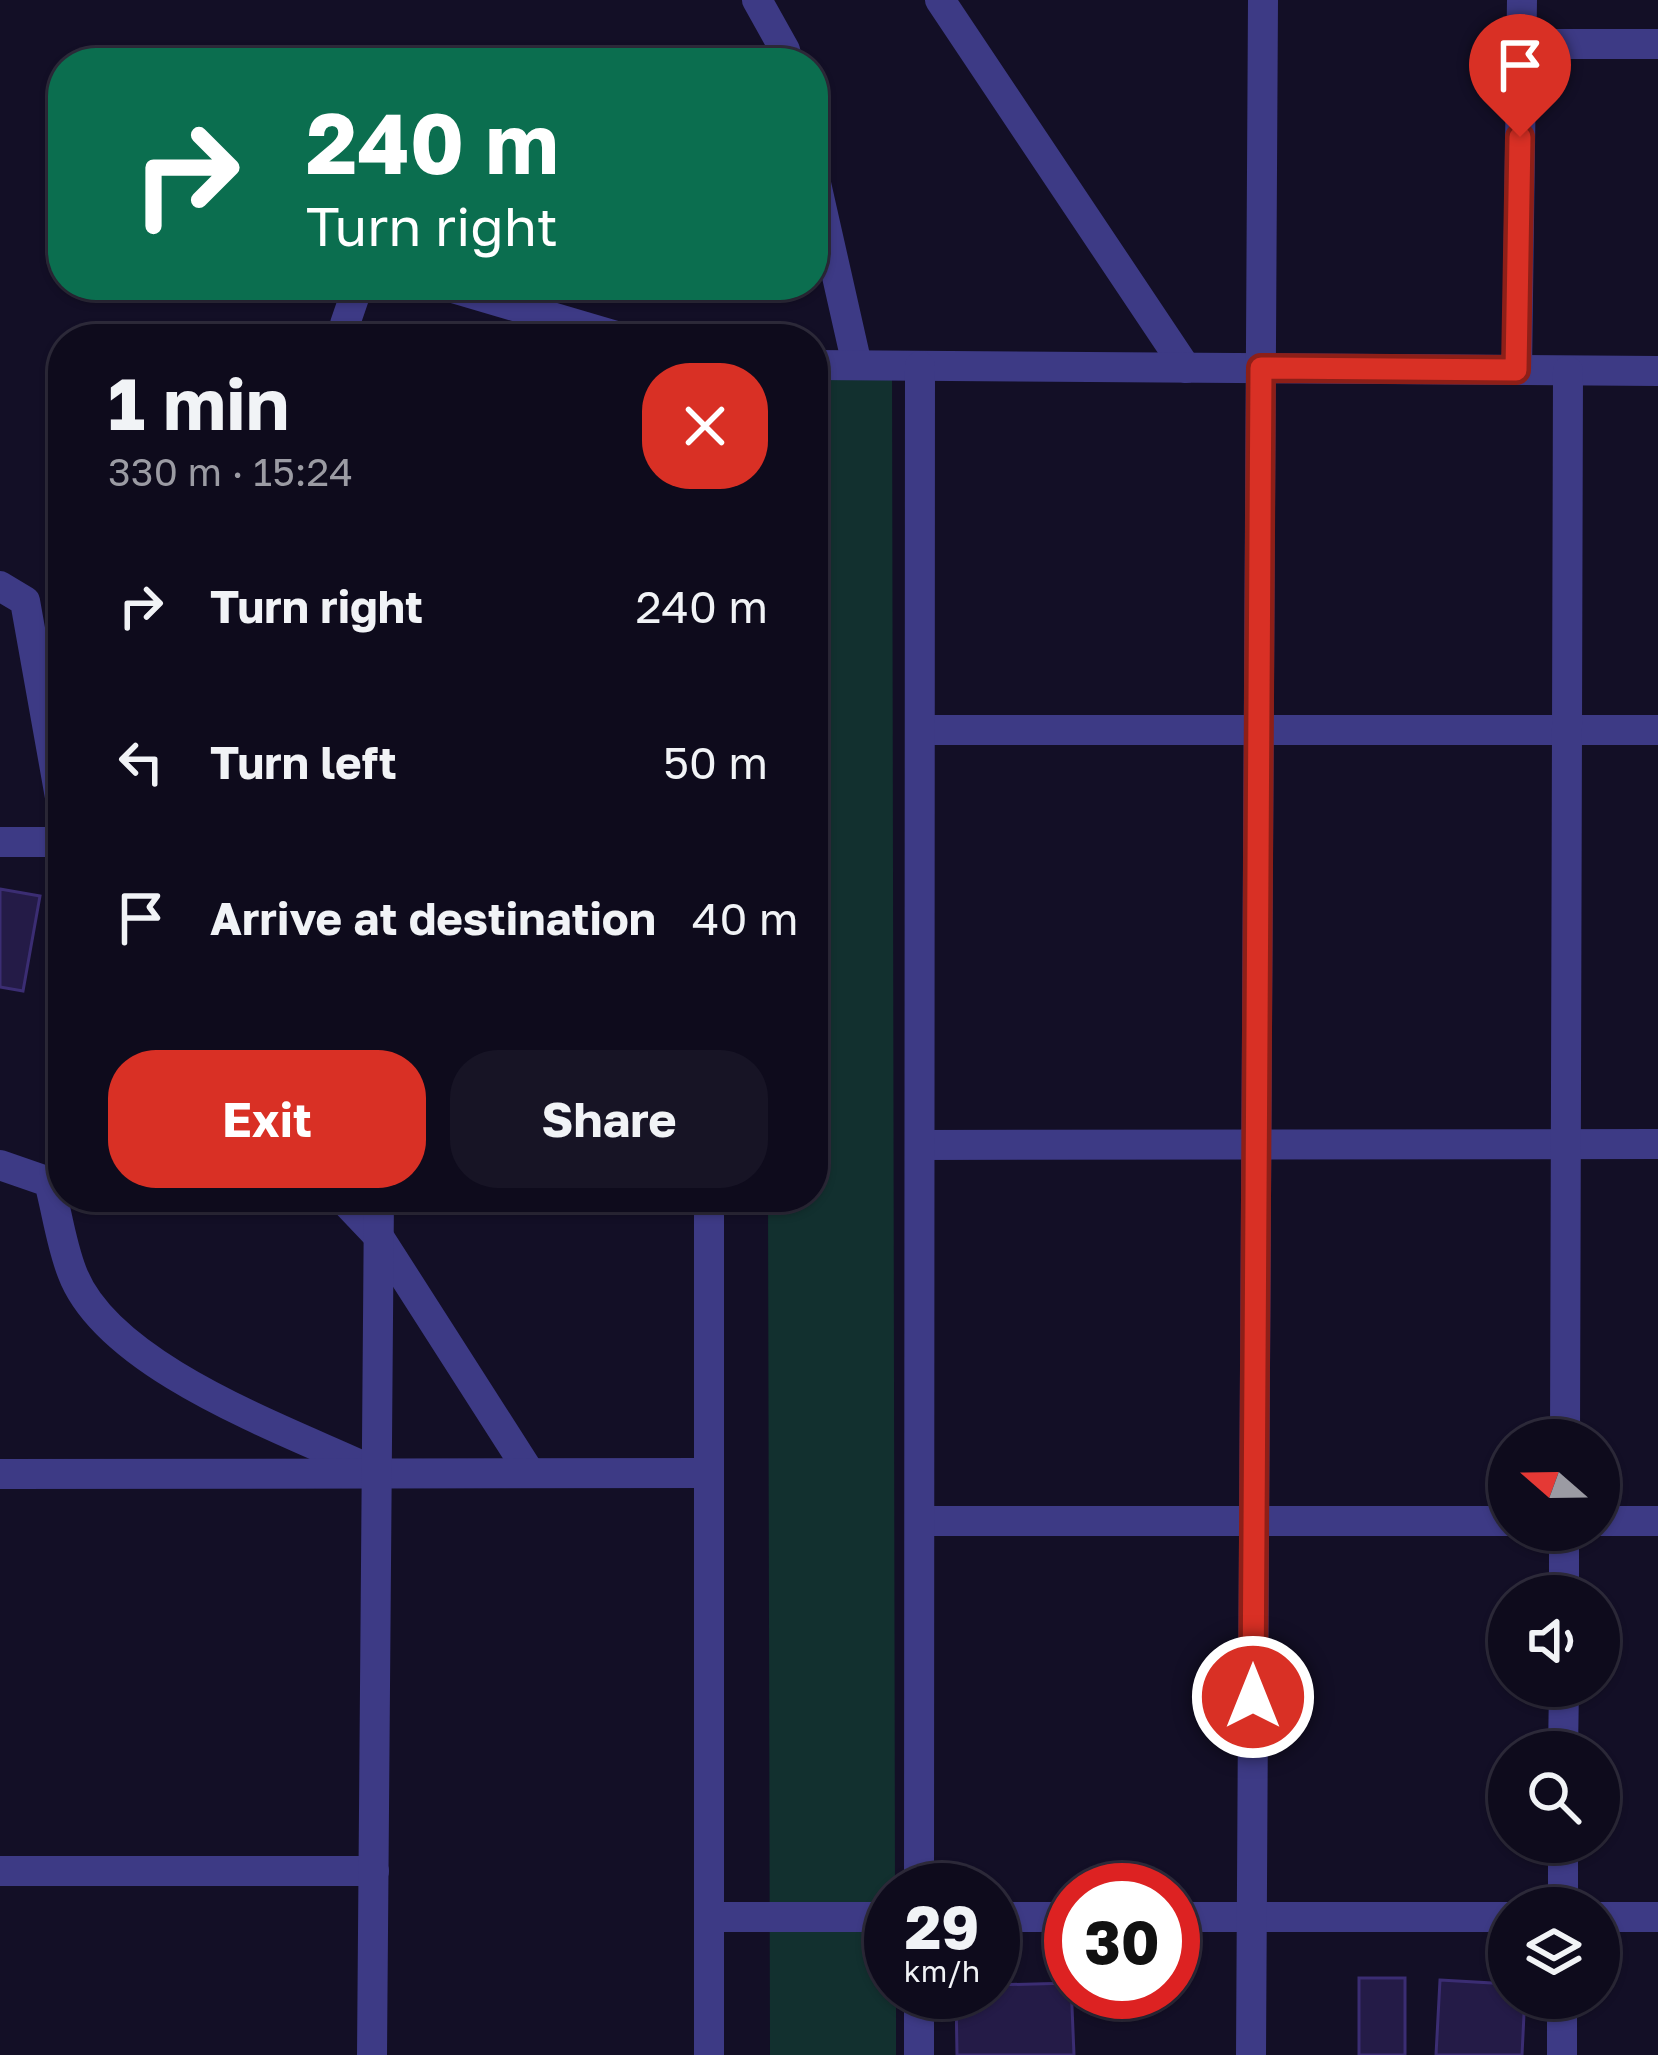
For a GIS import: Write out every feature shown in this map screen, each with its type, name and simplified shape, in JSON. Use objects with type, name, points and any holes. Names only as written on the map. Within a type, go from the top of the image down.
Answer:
[{"type":"street","points":[[757,0],[784,48]]},
{"type":"street","points":[[940,0],[1186,368]]},
{"type":"street","points":[[1251,2055],[1263,0]]},
{"type":"street","points":[[1516,370],[1522,0]]},
{"type":"street","points":[[1522,44],[1658,44]]},
{"type":"street","points":[[828,236],[857,365]]},
{"type":"street","points":[[493,300],[575,324]]},
{"type":"street","points":[[828,364],[1658,371]]},
{"type":"street","points":[[919,1863],[920,366]]},
{"type":"street","points":[[1565,1419],[1568,371]]},
{"type":"street","points":[[0,586],[26,601],[48,728]]},
{"type":"street","points":[[920,730],[1658,730]]},
{"type":"street","points":[[0,842],[48,842]]},
{"type":"street","points":[[920,1144],[1658,1144]]},
{"type":"street","points":[[0,1165],[48,1182]]},
{"type":"street","points":[[56,1212],[72,1276],[110,1330],[194,1388],[377,1473]]},
{"type":"street","points":[[355,1212],[379,1237],[530,1473]]},
{"type":"street","points":[[372,2055],[379,1212]]},
{"type":"street","points":[[709,2055],[710,1212]]},
{"type":"street","points":[[0,1474],[709,1473]]},
{"type":"street","points":[[920,1521],[1488,1521]]},
{"type":"street","points":[[1620,1521],[1658,1521]]},
{"type":"street","points":[[0,1871],[374,1871]]},
{"type":"street","points":[[709,1917],[864,1917]]},
{"type":"street","points":[[1200,1917],[1488,1917]]},
{"type":"street","points":[[1620,1917],[1658,1917]]},
{"type":"street","points":[[919,2019],[919,2055]]},
{"type":"street","points":[[1562,2019],[1562,2055]]},
{"type":"green space","points":[[892,357],[895,1863],[864,1863],[864,2019],[896,2019],[896,2055],[770,2055],[768,1212],[828,1212],[828,358]]},
{"type":"building","points":[[0,889],[40,896],[23,991],[0,987]]},
{"type":"building","points":[[1359,1978],[1405,1978],[1405,2055],[1359,2055]]},
{"type":"building","points":[[1440,1980],[1488,1983],[1488,2019],[1524,2019],[1522,2055],[1436,2055]]},
{"type":"building","points":[[1020,1984],[1044,1984],[1044,2019],[1072,2019],[1074,2055],[957,2055],[956,2019],[1020,2019]]},
{"type":"route","points":[[1253,1697],[1261,368],[1516,370],[1520,137]]}]
